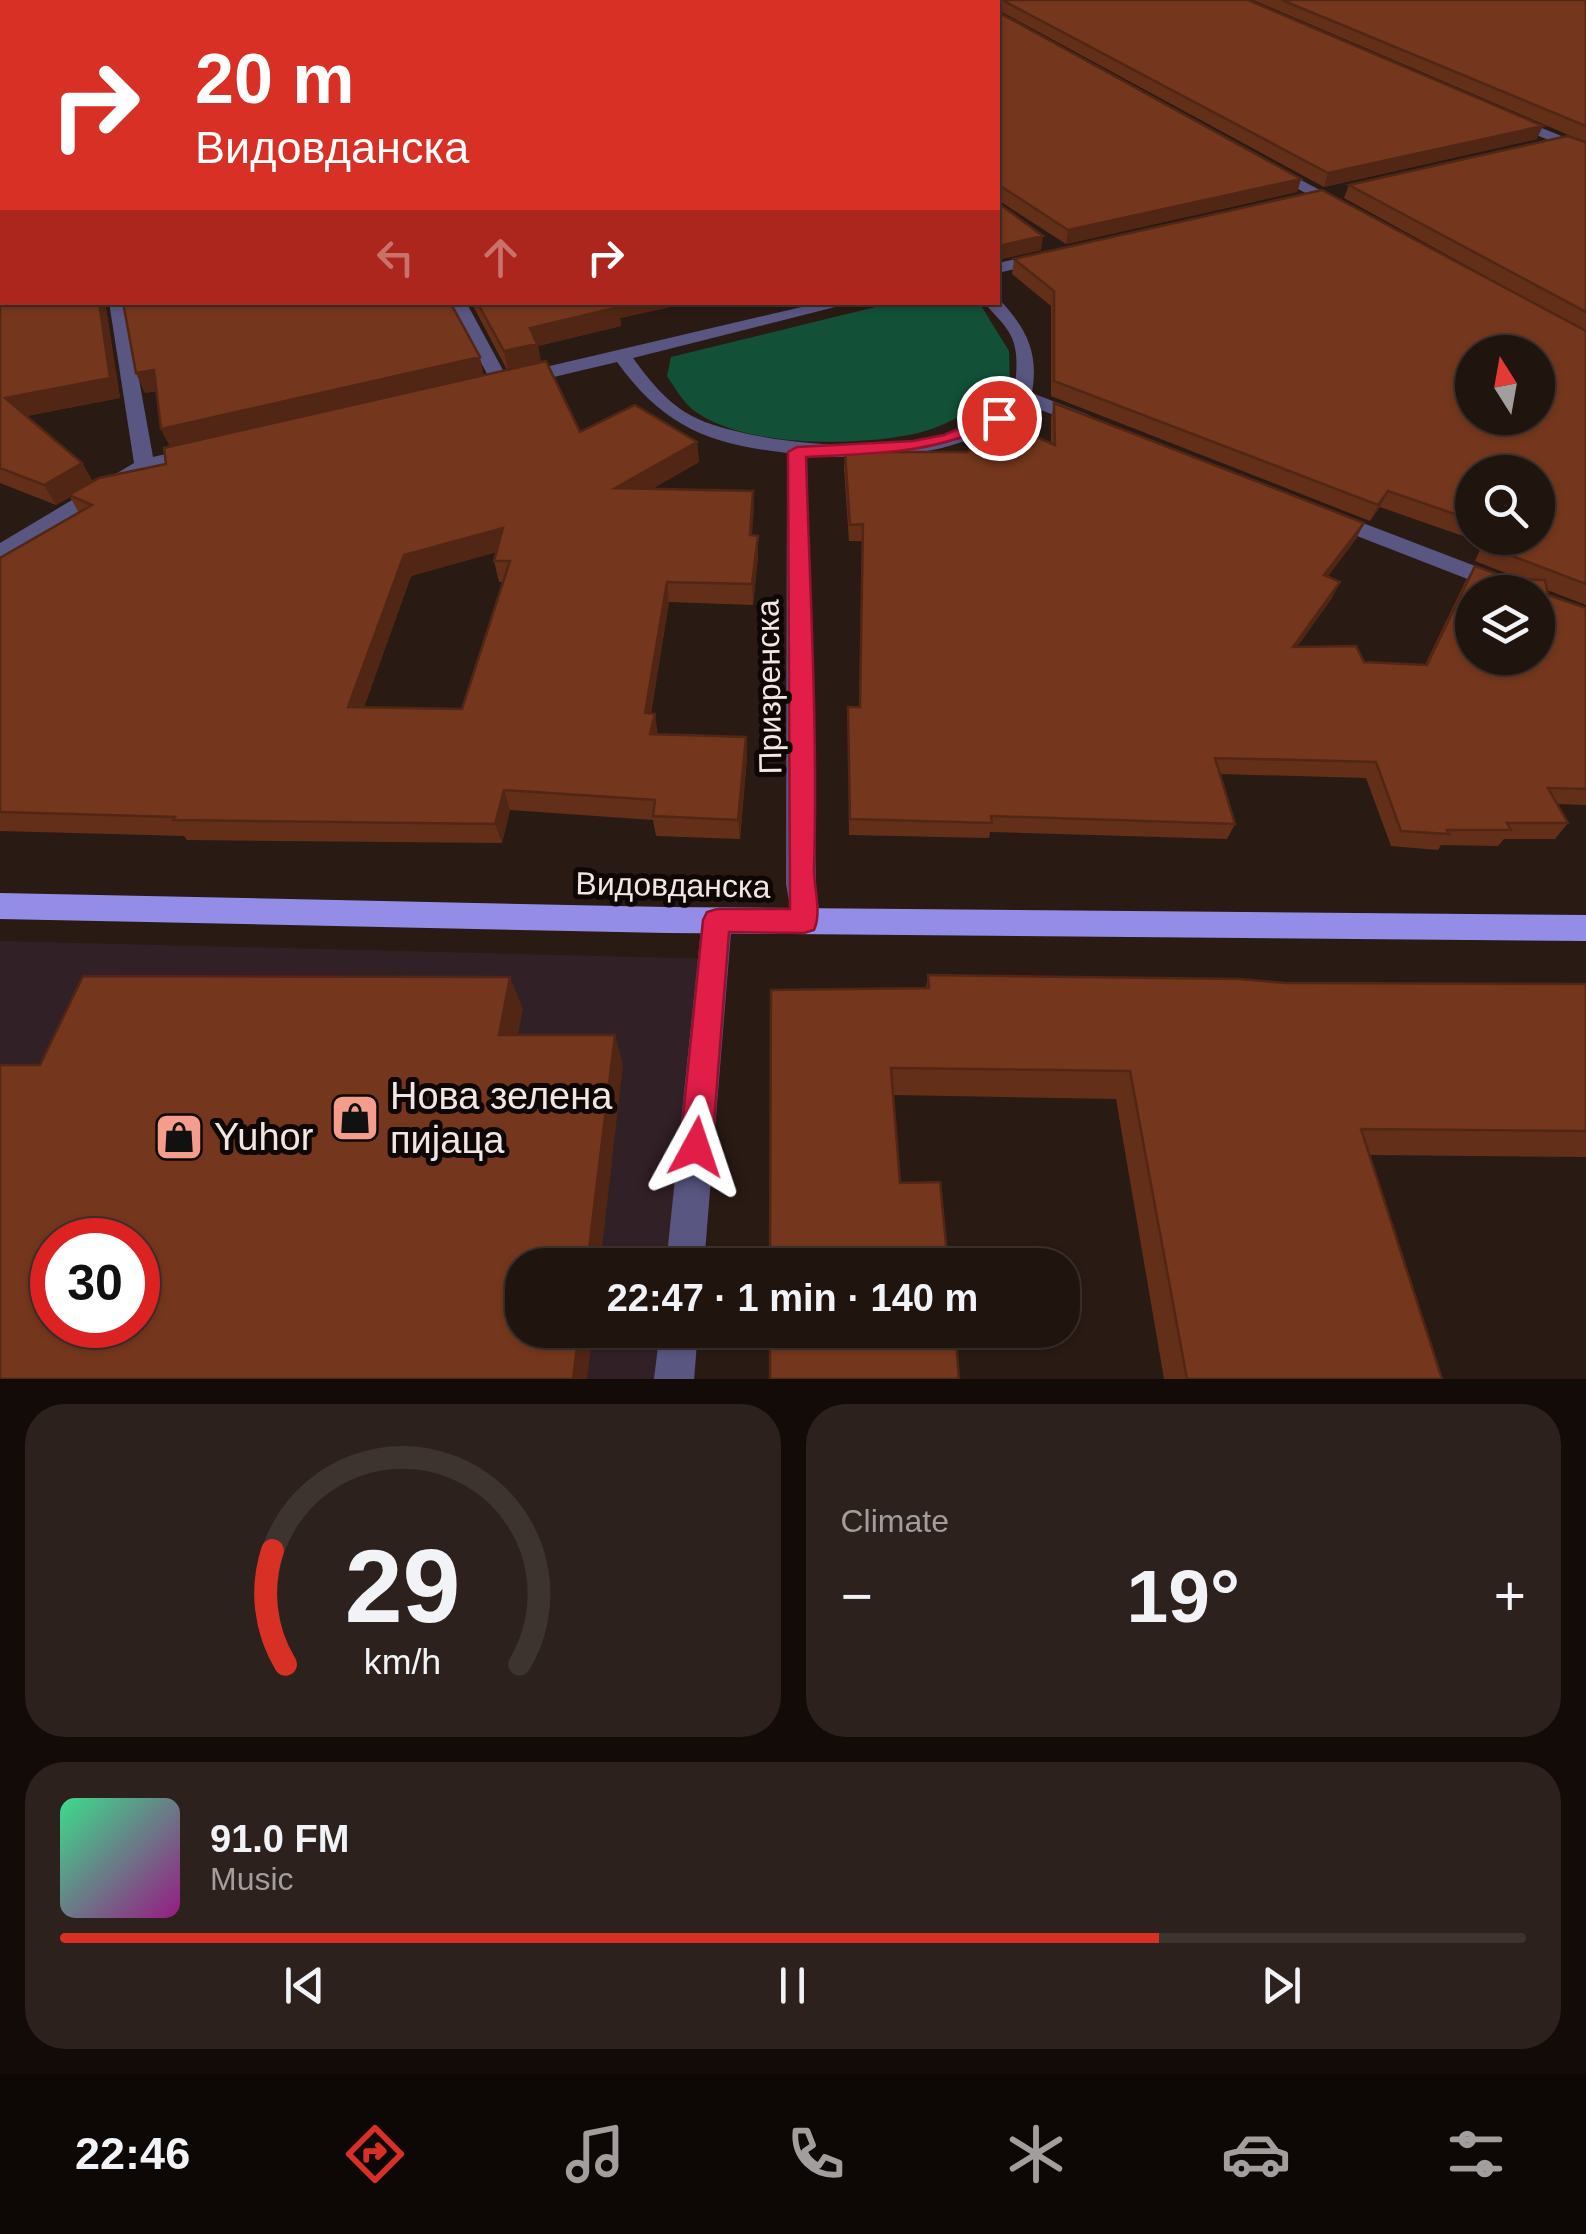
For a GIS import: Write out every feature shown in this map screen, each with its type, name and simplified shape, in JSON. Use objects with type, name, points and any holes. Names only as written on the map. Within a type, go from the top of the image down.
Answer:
[{"type":"main road","name":"Видовданска","points":[[0,906],[717,920],[1586,928]]},
{"type":"street","points":[[1489,110],[1586,151]]},
{"type":"street","points":[[1525,149],[1562,141]]},
{"type":"street","points":[[1251,157],[1352,213]]},
{"type":"street","points":[[1301,199],[1338,191]]},
{"type":"street","points":[[1000,268],[1062,253],[1046,242]]},
{"type":"street","points":[[117,305],[144,465]]},
{"type":"street","points":[[458,305],[492,385],[622,356],[798,308]]},
{"type":"street","points":[[622,356],[655,398],[683,420],[735,440],[797,452],[858,452],[949,439],[999,418],[1022,396],[1028,351],[1016,328],[995,305]]},
{"type":"street","points":[[1022,396],[1096,425]]},
{"type":"street","points":[[0,553],[144,465],[219,448]]},
{"type":"street","name":"Призренска","points":[[797,452],[804,921]]},
{"type":"street","points":[[1300,505],[1479,575]]},
{"type":"street","points":[[687,1248],[717,920]]},
{"type":"street","points":[[674,1379],[677,1348]]},
{"type":"shaded area","name":"Нова зелена пијаца","points":[[0,941],[719,959],[703,1248],[505,1248],[505,1348],[697,1348],[695,1379],[0,1379]]},
{"type":"green space","points":[[884,305],[981,305],[1009,351],[1010,386],[957,418],[922,432],[869,440],[806,441],[744,432],[718,424],[692,409],[667,376],[671,357]]},
{"type":"building","points":[[1002,0],[1248,0],[1543,126],[1328,173]]},
{"type":"building","points":[[1282,0],[1586,0],[1586,126]]},
{"type":"building","points":[[1000,13],[1301,179],[1068,230],[1000,186]]},
{"type":"building","points":[[1567,136],[1586,142],[1586,312],[1349,185]]},
{"type":"building","points":[[1322,190],[1586,331],[1586,584],[1510,555],[1555,555],[1555,455],[1455,455],[1455,514],[1388,491],[1378,505],[1054,381],[1054,291],[1014,259]]},
{"type":"building","points":[[1000,204],[1043,236],[1000,246]]},
{"type":"building","points":[[0,305],[99,305],[110,378],[5,398],[82,463],[44,485],[0,468]]},
{"type":"building","points":[[124,305],[452,305],[480,357],[161,429],[154,370],[136,373]]},
{"type":"building","points":[[479,305],[619,307],[530,328],[537,344],[504,351]]},
{"type":"building","points":[[546,361],[580,432],[635,405],[697,442],[615,488],[753,491],[750,535],[758,536],[752,584],[667,582],[645,713],[655,714],[650,734],[746,737],[738,820],[653,816],[655,800],[504,790],[495,824],[173,820],[175,817],[0,812],[0,558],[92,505],[69,495],[99,478],[166,464],[164,448]],"holes":[[[503,528],[494,561],[510,561],[462,709],[348,707],[404,555]]]},
{"type":"building","points":[[1054,403],[1364,523],[1324,575],[1340,582],[1293,647],[1356,646],[1364,662],[1427,665],[1455,607],[1455,675],[1555,675],[1555,597],[1586,608],[1586,789],[1548,788],[1568,823],[1507,823],[1511,830],[1447,830],[1449,834],[1401,831],[1376,762],[1215,758],[1235,824],[991,816],[992,823],[850,819],[848,707],[860,707],[863,524],[850,525],[845,452],[967,452],[1006,424],[1055,445]]},
{"type":"building","points":[[1475,566],[1499,575],[1471,575]]},
{"type":"building","points":[[928,975],[1285,983],[1586,984],[1586,1131],[1361,1129],[1442,1379],[1187,1379],[1130,1071],[891,1068],[900,1183],[940,1182],[946,1248],[770,1248],[771,990],[929,988]]},
{"type":"building","name":"Нова зелена пијаца","points":[[83,976],[510,977],[499,1035],[615,1035],[589,1248],[505,1248],[505,1348],[577,1348],[573,1379],[0,1379],[0,1065],[40,1065]]},
{"type":"building","points":[[770,1348],[956,1348],[959,1379],[770,1379]]},
{"type":"place","name":"Нова зелена пијаца","points":[[355,1118]]},
{"type":"place","name":"Yuhor","points":[[179,1137]]},
{"type":"route","points":[[696,1147],[717,920],[804,921],[797,452],[913,447],[949,439],[999,418]]}]
